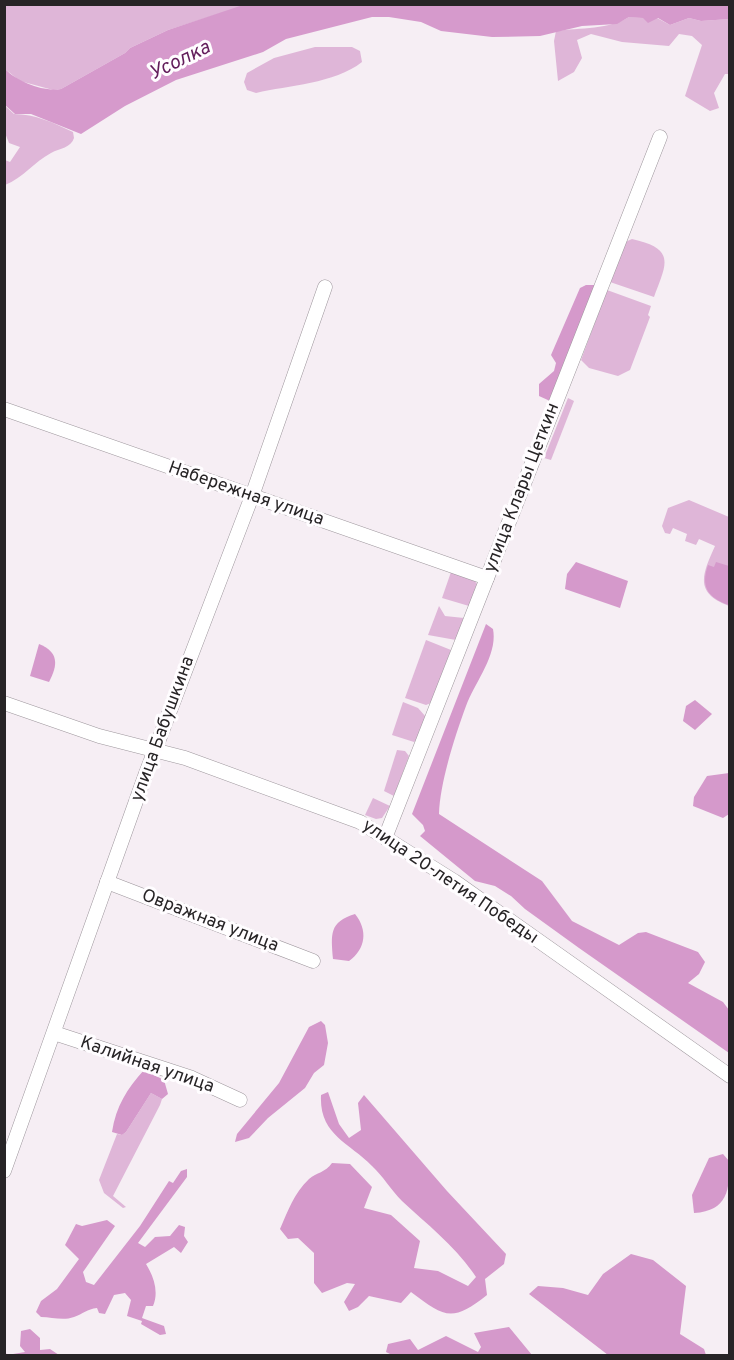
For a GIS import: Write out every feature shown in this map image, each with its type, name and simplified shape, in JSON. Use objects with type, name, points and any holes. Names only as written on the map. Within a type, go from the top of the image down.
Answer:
[{"type":"street","name":"улица Клары Цеткин","points":[[385,838],[660,137]]},
{"type":"street","name":"улица Бабушкина","points":[[4,1171],[155,749],[252,496],[325,287]]},
{"type":"street","name":"Набережная улица","points":[[4,409],[487,579]]},
{"type":"street","name":"улица 20-летия Победы","points":[[4,702],[99,736],[155,749],[350,817],[454,881],[729,1076]]},
{"type":"street","name":"Овражная улица","points":[[107,882],[313,961]]},
{"type":"street","name":"Калийная улица","points":[[54,1033],[192,1078],[240,1100]]},
{"type":"shaded area","points":[[4,5],[246,5],[168,30],[130,48],[61,89],[53,90],[20,81],[5,69]]},
{"type":"shaded area","points":[[629,17],[657,18],[670,25],[689,18],[701,21],[729,19],[729,74],[725,74],[714,93],[719,108],[710,111],[685,96],[702,45],[692,36],[679,34],[669,46],[622,42],[591,34],[577,40],[582,58],[574,72],[558,81],[554,41],[556,31],[604,26]]},
{"type":"shaded area","points":[[315,47],[352,47],[360,51],[362,62],[338,75],[311,83],[256,93],[247,90],[244,82],[247,73],[274,58]]},
{"type":"shaded area","points":[[4,105],[14,114],[37,117],[52,122],[73,132],[74,138],[68,146],[54,151],[5,185],[5,160],[10,162],[20,147],[9,143],[5,133]]},
{"type":"shaded area","points":[[632,239],[647,243],[662,254],[664,268],[654,297],[610,282],[623,243]]},
{"type":"shaded area","points":[[595,285],[550,401],[539,396],[539,384],[554,371],[556,363],[551,355],[580,288]]},
{"type":"shaded area","points":[[607,290],[651,306],[648,315],[650,317],[630,370],[618,376],[589,368],[581,360]]},
{"type":"shaded area","points":[[568,398],[574,401],[551,460],[544,458]]},
{"type":"shaded area","points":[[689,500],[729,517],[729,606],[710,595],[704,582],[704,574],[715,546],[699,539],[696,545],[685,541],[687,534],[673,528],[670,534],[665,533],[662,526],[668,508]]},
{"type":"shaded area","points":[[576,562],[628,581],[620,608],[565,589],[567,574]]},
{"type":"shaded area","points":[[716,562],[729,566],[729,605],[711,595],[706,586],[708,565],[714,567]]},
{"type":"shaded area","points":[[451,572],[474,580],[477,584],[469,606],[442,598]]},
{"type":"shaded area","points":[[439,606],[445,616],[464,618],[456,640],[428,635]]},
{"type":"shaded area","points":[[486,624],[493,629],[492,649],[457,731],[445,774],[439,814],[542,881],[572,921],[619,945],[638,933],[646,932],[698,952],[705,962],[699,974],[688,983],[723,1002],[729,1010],[729,1053],[579,948],[525,909],[511,896],[495,886],[475,881],[420,836],[425,831],[423,825],[412,814]]},
{"type":"shaded area","points":[[426,640],[451,650],[431,703],[426,705],[405,698]]},
{"type":"shaded area","points":[[39,644],[50,651],[55,660],[49,682],[30,676]]},
{"type":"shaded area","points":[[695,700],[712,714],[695,730],[683,721],[686,706]]},
{"type":"shaded area","points":[[403,702],[418,708],[426,717],[417,740],[414,742],[392,735]]},
{"type":"shaded area","points":[[397,750],[405,751],[409,756],[394,796],[384,791]]},
{"type":"shaded area","points":[[729,773],[729,814],[723,818],[693,806],[694,797],[707,776]]},
{"type":"shaded area","points":[[373,798],[390,806],[382,818],[376,819],[365,815]]},
{"type":"shaded area","points":[[355,914],[362,926],[362,945],[349,961],[333,959],[332,936],[336,925]]},
{"type":"shaded area","points":[[321,1021],[325,1025],[328,1043],[324,1065],[314,1073],[305,1088],[268,1118],[249,1138],[235,1142],[237,1134],[279,1083],[309,1027]]},
{"type":"shaded area","points":[[144,1070],[164,1080],[168,1094],[162,1099],[151,1093],[126,1132],[122,1135],[112,1132],[123,1098]]},
{"type":"shaded area","points":[[328,1092],[339,1124],[349,1138],[361,1130],[358,1103],[364,1095],[447,1191],[506,1254],[504,1264],[485,1279],[487,1295],[475,1304],[456,1313],[448,1313],[432,1307],[411,1292],[401,1303],[369,1296],[358,1307],[349,1311],[344,1302],[355,1284],[347,1283],[322,1293],[314,1283],[314,1253],[298,1238],[288,1239],[280,1229],[299,1190],[312,1177],[327,1169],[332,1163],[350,1164],[372,1187],[364,1208],[391,1215],[420,1241],[414,1268],[438,1271],[468,1286],[476,1277],[451,1247],[402,1201],[376,1170],[330,1129],[322,1109],[321,1095]]},
{"type":"shaded area","points":[[151,1093],[162,1099],[160,1105],[113,1196],[126,1207],[123,1208],[104,1193],[99,1180],[117,1134],[122,1135],[126,1132]]},
{"type":"shaded area","points":[[723,1154],[729,1161],[729,1181],[725,1197],[714,1208],[694,1213],[692,1195],[709,1158]]},
{"type":"shaded area","points":[[187,1169],[187,1177],[138,1243],[145,1247],[155,1237],[170,1236],[179,1225],[185,1227],[184,1236],[188,1242],[181,1253],[174,1247],[146,1264],[153,1279],[156,1295],[153,1306],[146,1306],[142,1318],[164,1326],[166,1334],[160,1335],[141,1324],[142,1321],[127,1316],[131,1300],[125,1293],[114,1295],[105,1314],[99,1313],[97,1308],[62,1319],[41,1317],[36,1312],[41,1301],[57,1289],[79,1259],[65,1245],[76,1224],[82,1226],[107,1220],[115,1226],[83,1272],[86,1282],[94,1285],[140,1226],[169,1181],[173,1183],[181,1171]]},
{"type":"shaded area","points":[[631,1254],[653,1260],[686,1286],[680,1334],[704,1349],[706,1355],[608,1355],[529,1294],[538,1286],[563,1288],[588,1295],[603,1274]]},
{"type":"shaded area","points":[[509,1327],[532,1355],[394,1356],[386,1352],[388,1344],[410,1339],[418,1350],[446,1336],[478,1352],[481,1347],[474,1333]]},
{"type":"shaded area","points":[[30,1329],[40,1338],[40,1350],[50,1349],[59,1355],[7,1355],[25,1352],[20,1346],[21,1331]]},
{"type":"water","name":"Усолка","points":[[246,4],[729,4],[730,19],[701,21],[689,18],[670,25],[658,18],[648,23],[643,18],[629,17],[617,24],[582,26],[540,36],[492,37],[441,31],[421,22],[372,17],[286,39],[263,52],[176,80],[125,106],[81,134],[31,114],[15,114],[5,105],[5,69],[31,85],[46,89],[61,89],[130,48],[168,30]]}]
